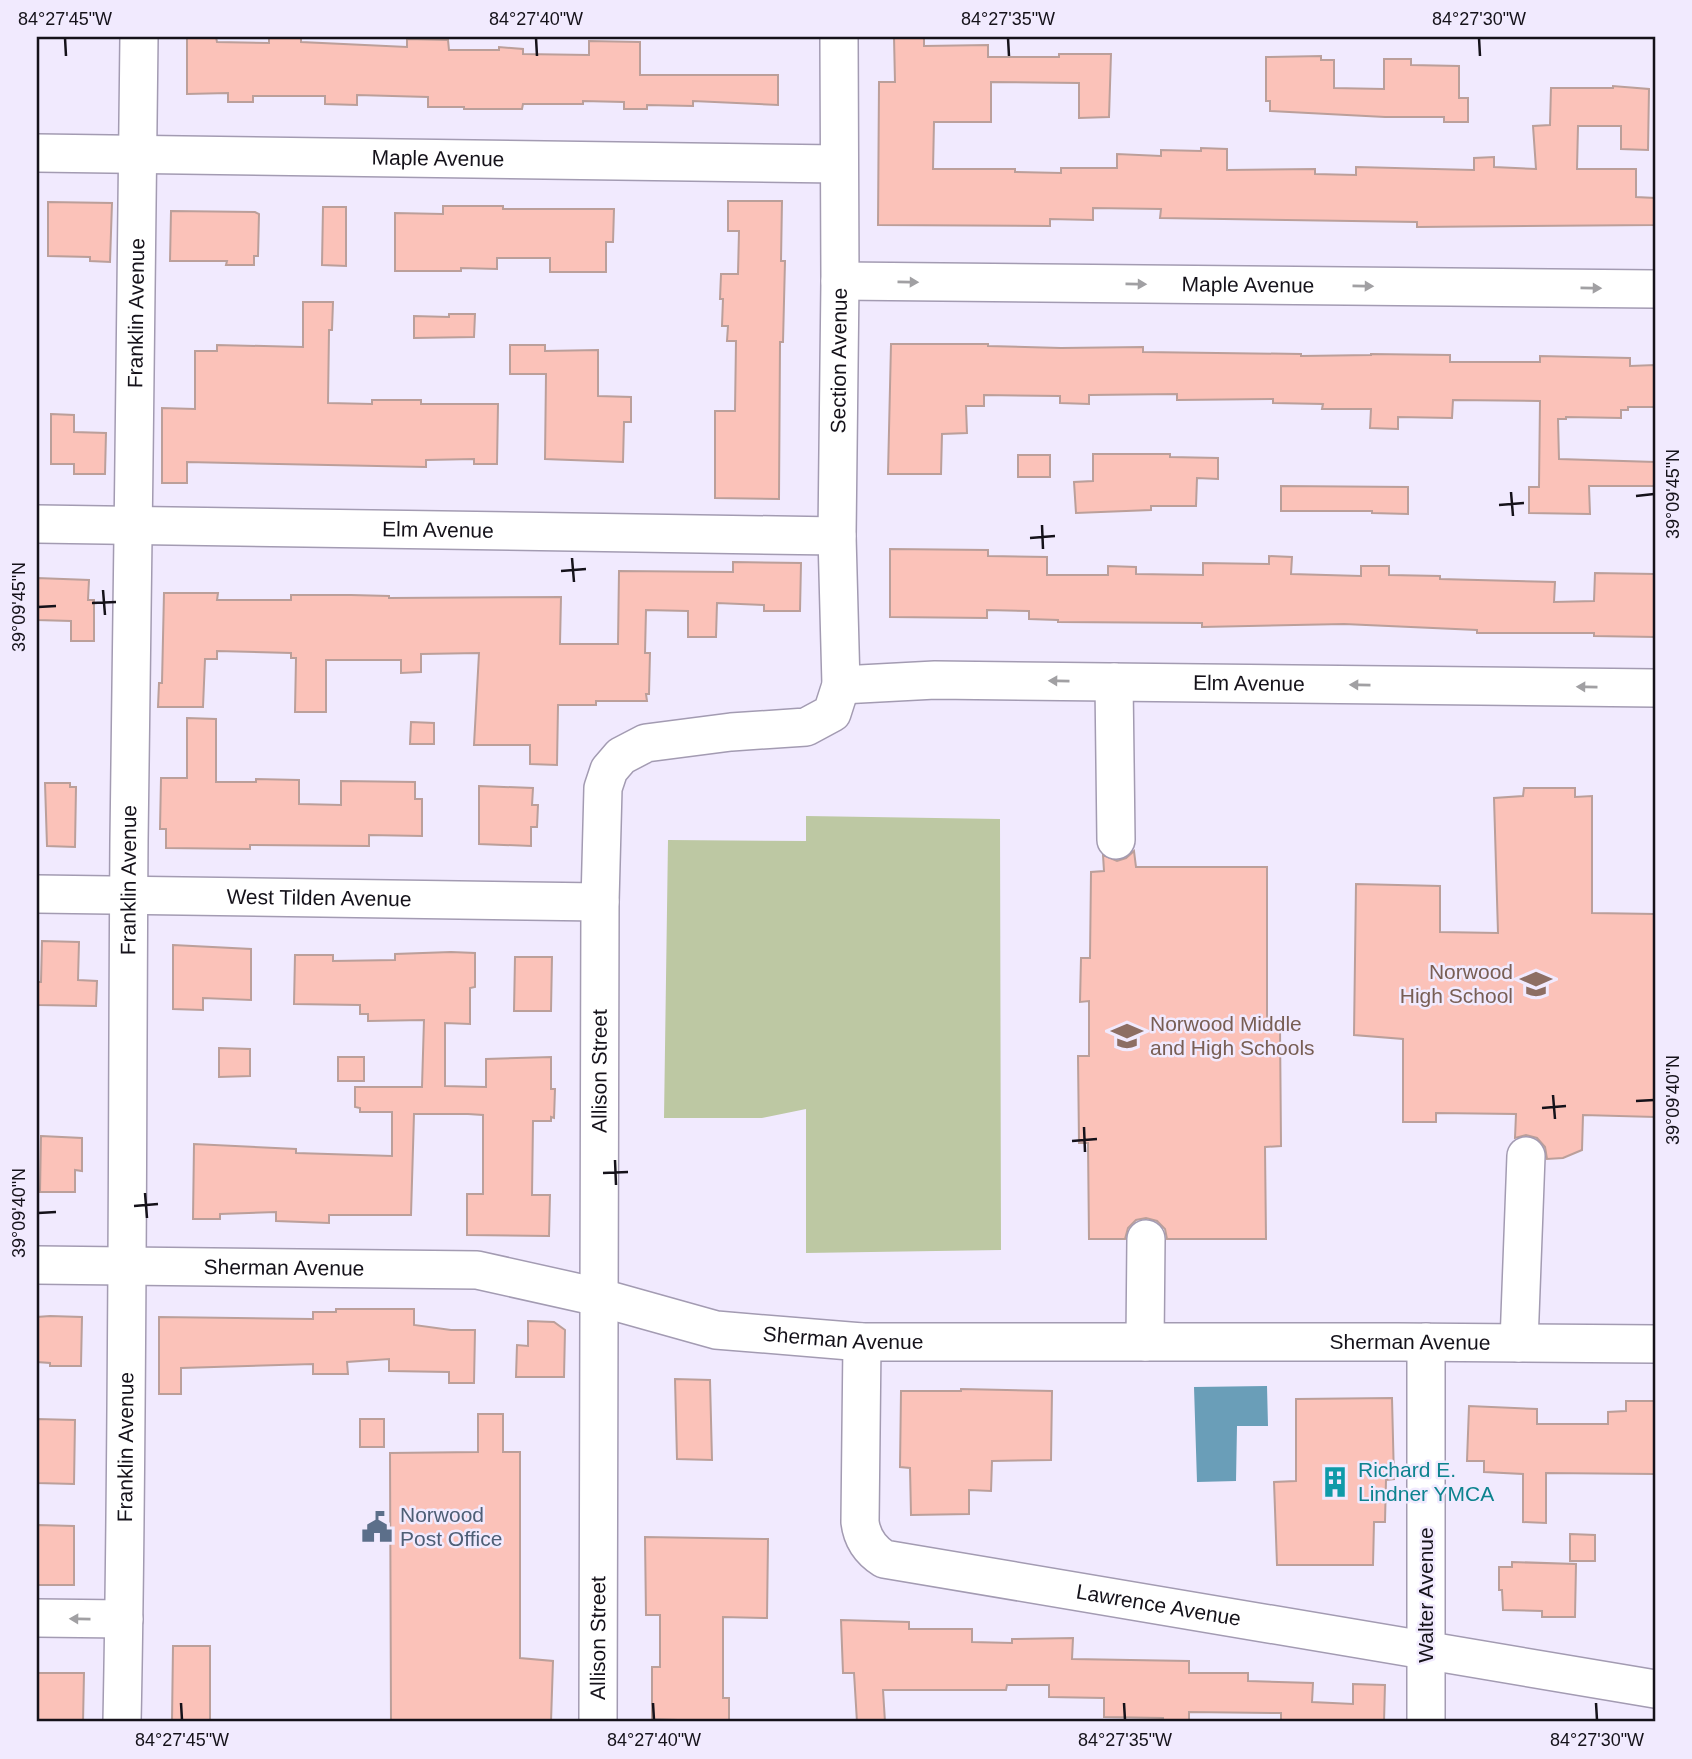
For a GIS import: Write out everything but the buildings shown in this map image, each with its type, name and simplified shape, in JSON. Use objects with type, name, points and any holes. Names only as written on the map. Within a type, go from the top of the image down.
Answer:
[{"type":"street","name":"Section Avenue","points":[[839,37],[837,536],[841,685]]},
{"type":"street","name":"Franklin Avenue","points":[[122,1722],[128,1267],[132,526],[139,155],[137,38]]},
{"type":"street","name":"Maple Avenue","points":[[37,153],[838,164]]},
{"type":"street","name":"Maple Avenue","points":[[840,281],[1655,289]]},
{"type":"street","name":"Elm Avenue","points":[[37,524],[837,536]]},
{"type":"street","name":"Elm Avenue","points":[[841,685],[935,680],[1655,688]]},
{"type":"street","points":[[1114,682],[1116,840]]},
{"type":"street","name":"Allison Street","points":[[598,1722],[600,902],[603,788],[609,771],[621,756],[646,743],[731,732],[806,727],[832,713],[841,685]]},
{"type":"street","name":"West Tilden Avenue","points":[[37,894],[600,902]]},
{"type":"street","points":[[1519,1343],[1526,1156]]},
{"type":"street","points":[[1145,1342],[1146,1239]]},
{"type":"street","name":"Sherman Avenue","points":[[37,1265],[477,1270],[598,1297],[716,1330],[862,1342],[1655,1344]]},
{"type":"street","name":"Lawrence Avenue","points":[[862,1342],[860,1522],[861,1531],[870,1548],[884,1559],[1655,1689]]},
{"type":"street","name":"Walter Avenue","points":[[1426,1342],[1426,1722]]},
{"type":"street","points":[[37,1618],[124,1619]]},
{"type":"green space","points":[[806,816],[1000,819],[1001,1250],[806,1253],[806,1109],[762,1118],[664,1118],[668,840],[806,841]]},
{"type":"water","points":[[1267,1386],[1268,1426],[1237,1426],[1236,1481],[1197,1482],[1194,1387]]},
{"type":"place","name":"Norwood High School","points":[[1536,984]]},
{"type":"place","name":"Norwood Middle and High Schools","points":[[1127,1036]]},
{"type":"place","name":"Richard E. Lindner YMCA","points":[[1335,1482]]},
{"type":"place","name":"Norwood Post Office","points":[[377,1527]]}]
